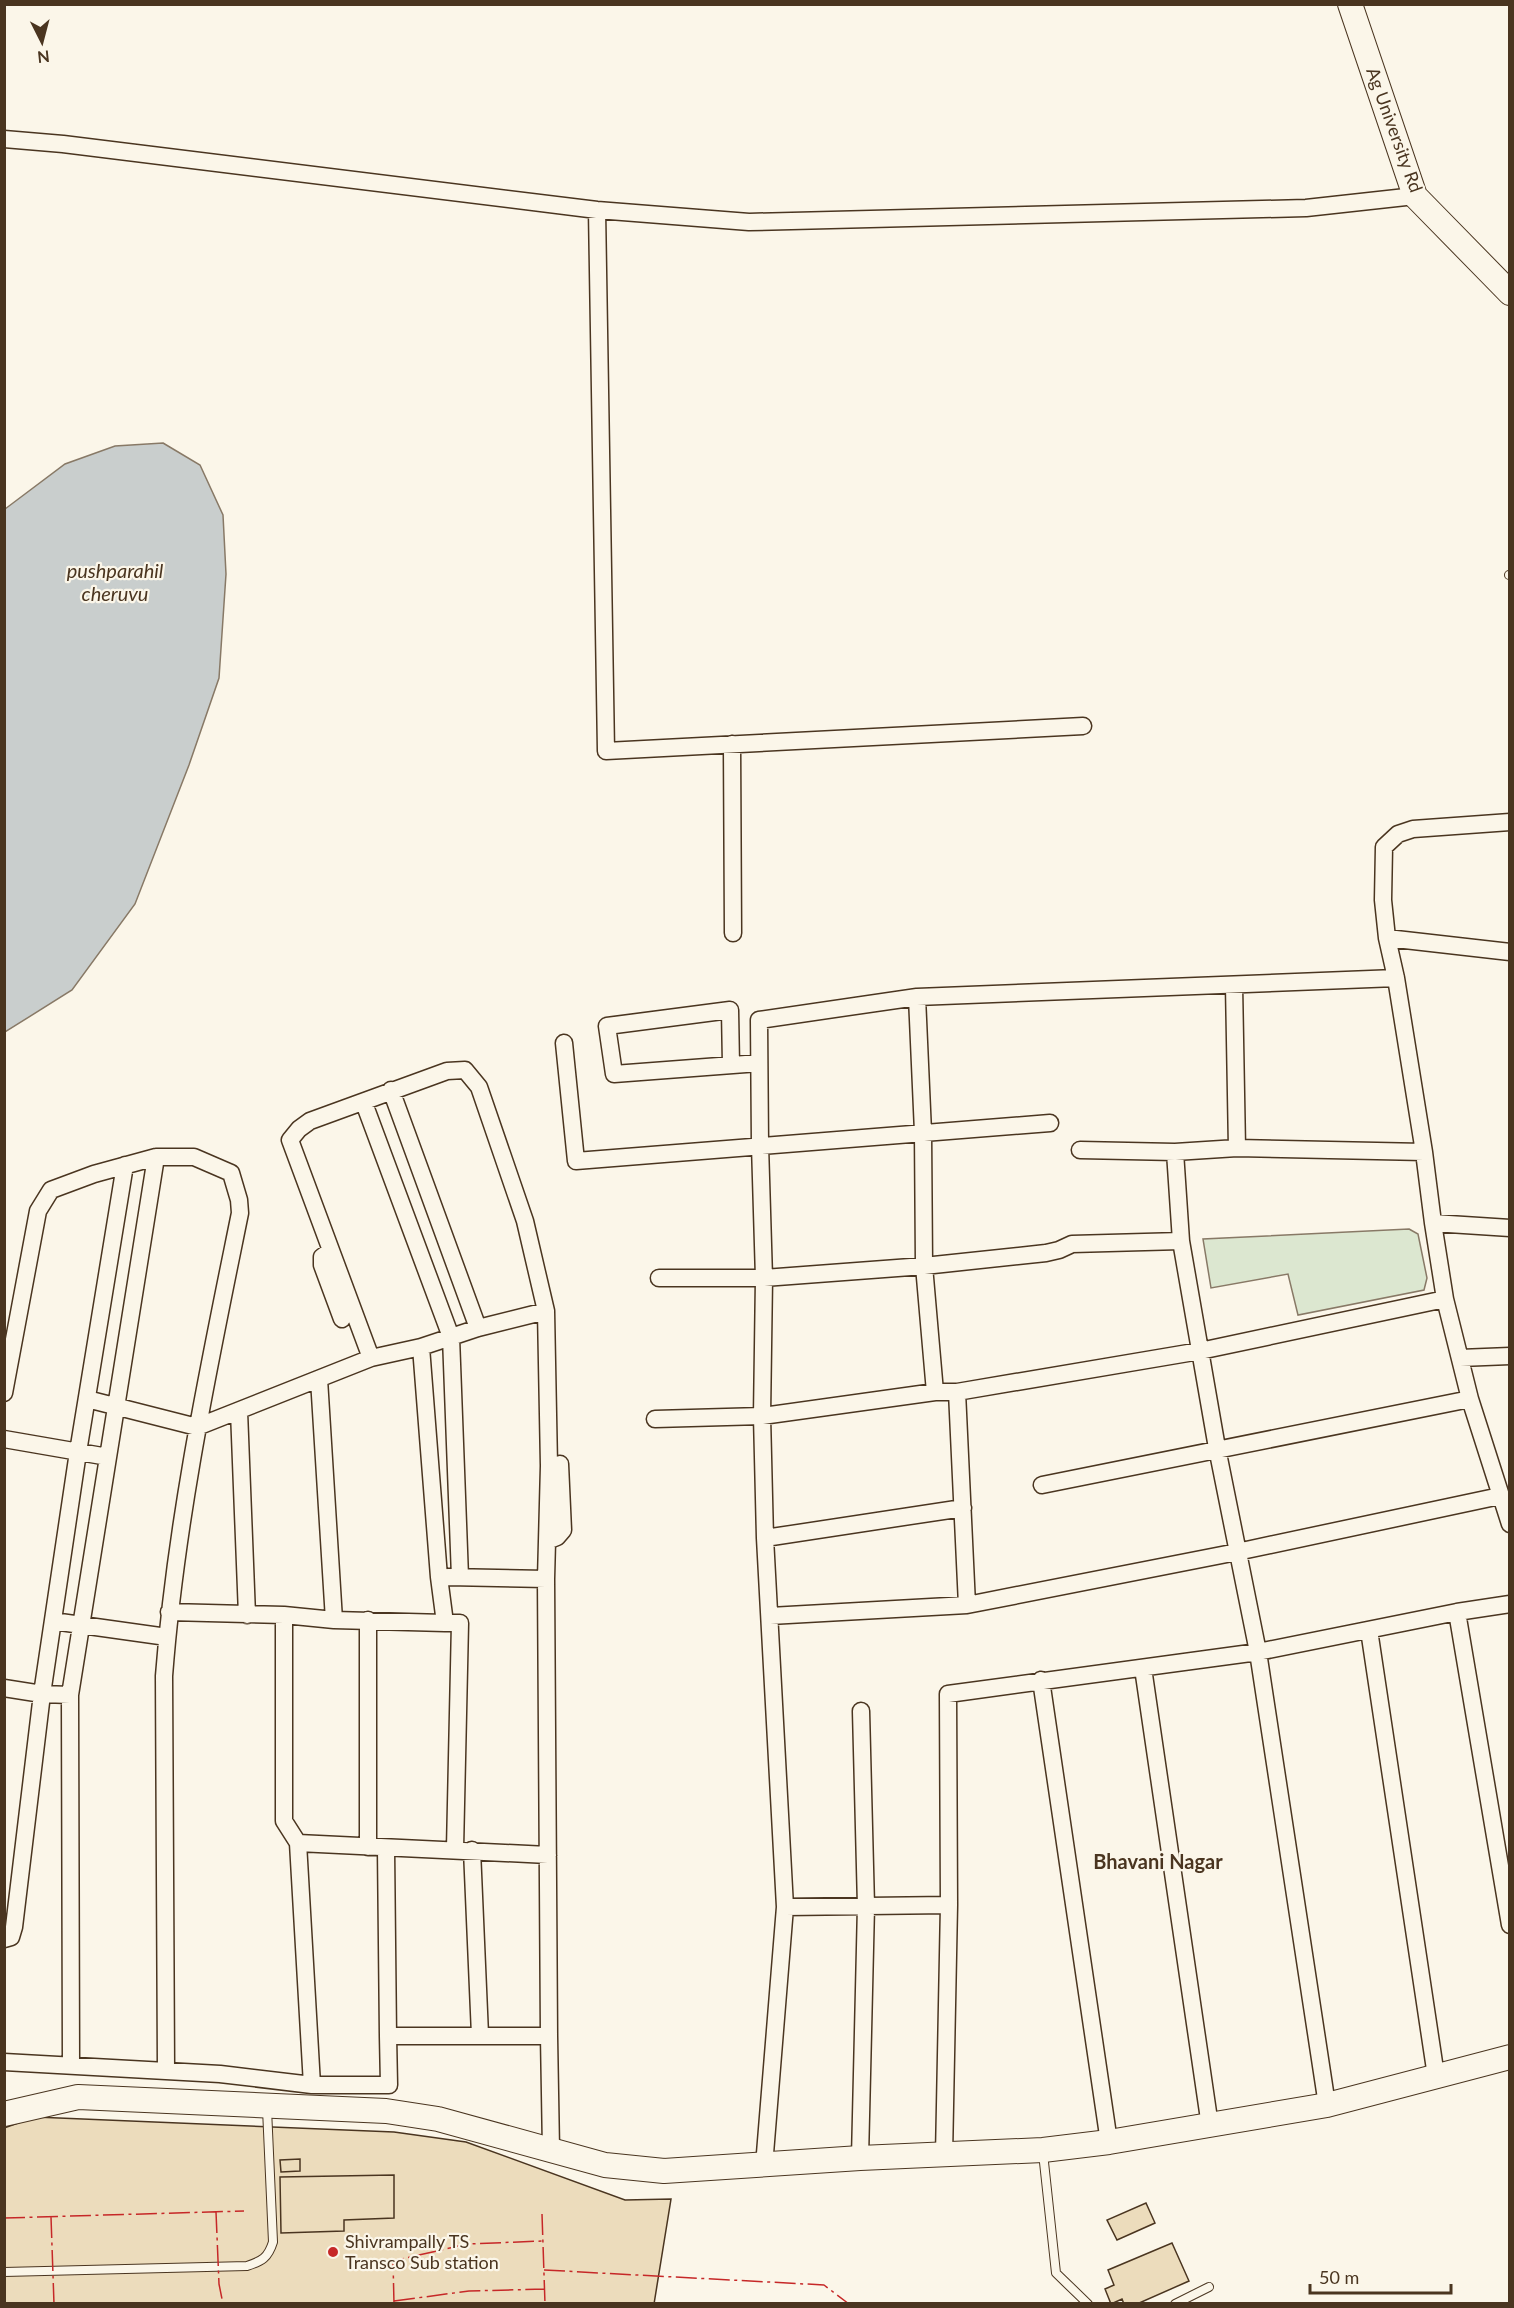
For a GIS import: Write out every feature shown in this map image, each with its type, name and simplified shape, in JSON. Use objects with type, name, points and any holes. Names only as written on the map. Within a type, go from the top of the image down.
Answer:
[{"type":"street","name":"Ag University Rd","points":[[1350,4],[1415,196],[1509,292]]},
{"type":"street","points":[[4,139],[597,210],[749,222],[1306,208],[1415,196]]},
{"type":"street","points":[[597,210],[606,751],[1083,726]]},
{"type":"street","points":[[732,744],[733,933]]},
{"type":"street","points":[[1509,822],[1413,829],[1398,834],[1384,847],[1383,900],[1424,1152],[1445,1299],[1470,1399],[1509,1524]]},
{"type":"street","points":[[1388,938],[1509,952]]},
{"type":"street","points":[[764,2166],[785,1906],[765,1538],[762,1416],[764,1278],[759,1020],[917,997],[1396,978]]},
{"type":"street","points":[[1234,985],[1237,1149]]},
{"type":"street","points":[[917,997],[923,1132],[924,1266],[935,1392]]},
{"type":"street","points":[[731,1065],[730,1010],[607,1026],[614,1074],[759,1063]]},
{"type":"street","points":[[564,1043],[576,1161],[1050,1123]]},
{"type":"street","points":[[371,1358],[290,1140],[310,1121],[447,1071],[465,1070],[479,1087],[525,1221],[546,1311],[549,1466],[546,1579],[551,2150]]},
{"type":"street","points":[[391,1090],[478,1328]]},
{"type":"street","points":[[364,1102],[451,1337],[460,1577]]},
{"type":"street","points":[[1080,1150],[1175,1152],[1237,1149],[1424,1152]]},
{"type":"street","points":[[1175,1152],[1181,1241],[1216,1448],[1258,1652],[1327,2105]]},
{"type":"street","points":[[71,2065],[70,1695],[156,1157]]},
{"type":"street","points":[[4,1394],[38,1211],[51,1190],[156,1157],[194,1157],[231,1173],[239,1200],[240,1213],[197,1427],[169,1612],[164,1676],[166,2070]]},
{"type":"street","points":[[4,1939],[11,1937],[14,1927],[42,1694],[78,1452],[125,1165]]},
{"type":"street","points":[[1433,1223],[1509,1228]]},
{"type":"street","points":[[659,1278],[764,1278],[924,1266],[1046,1253],[1072,1244],[1181,1241]]},
{"type":"street","points":[[330,1251],[322,1257],[322,1265],[342,1319]]},
{"type":"street","points":[[655,1419],[762,1416],[935,1392],[957,1392],[1200,1351],[1445,1299]]},
{"type":"street","points":[[87,1400],[197,1427],[371,1358],[420,1347],[478,1328],[546,1311]]},
{"type":"street","points":[[420,1347],[439,1577],[445,1623]]},
{"type":"street","points":[[1460,1358],[1509,1356]]},
{"type":"street","points":[[320,1379],[334,1620]]},
{"type":"street","points":[[957,1392],[967,1605]]},
{"type":"street","points":[[1042,1485],[1216,1448],[1470,1399]]},
{"type":"street","points":[[238,1411],[247,1615]]},
{"type":"street","points":[[4,1439],[108,1457]]},
{"type":"street","points":[[547,1541],[557,1537],[563,1530],[560,1464]]},
{"type":"street","points":[[770,1616],[967,1605],[1237,1552],[1500,1496]]},
{"type":"street","points":[[765,1538],[963,1508]]},
{"type":"street","points":[[439,1577],[546,1579]]},
{"type":"street","points":[[944,2156],[949,1905],[948,1694],[1258,1652],[1456,1612],[1509,1604]]},
{"type":"street","points":[[169,1612],[460,1623],[455,1850]]},
{"type":"street","points":[[1456,1612],[1509,1925]]},
{"type":"street","points":[[284,1615],[284,1821],[298,1843],[312,2085]]},
{"type":"street","points":[[368,1620],[368,1847]]},
{"type":"street","points":[[53,1621],[167,1637]]},
{"type":"street","points":[[1369,1630],[1436,2076]]},
{"type":"street","points":[[1143,1668],[1210,2126]]},
{"type":"street","points":[[1041,1680],[1109,2142]]},
{"type":"street","points":[[4,1688],[42,1694],[70,1695]]},
{"type":"street","points":[[860,2158],[867,1905],[861,1711]]},
{"type":"street","points":[[298,1843],[548,1855]]},
{"type":"street","points":[[4,2062],[220,2074],[312,2085],[388,2085],[386,1849]]},
{"type":"street","points":[[472,1850],[480,2035]]},
{"type":"street","points":[[785,1906],[949,1905]]},
{"type":"street","points":[[388,2036],[549,2036]]},
{"type":"street","points":[[4,2114],[78,2097],[386,2110],[438,2119],[605,2165],[664,2171],[860,2158],[1043,2150],[1109,2142],[1327,2105],[1509,2057]]},
{"type":"street","points":[[220,2074],[220,2103]]},
{"type":"street","points":[[244,2076],[255,2105]]},
{"type":"lane","points":[[4,2272],[247,2266],[262,2261],[269,2254],[273,2242],[255,2105]]},
{"type":"lane","points":[[1043,2150],[1056,2273],[1089,2304]]},
{"type":"lane","points":[[1175,2304],[1209,2287]]},
{"type":"green space","points":[[1409,1229],[1418,1234],[1427,1278],[1424,1290],[1298,1315],[1288,1274],[1211,1288],[1203,1239]]},
{"type":"water","name":"pushparahil cheruvu","points":[[163,443],[200,465],[223,515],[226,574],[219,678],[189,765],[135,904],[72,990],[5,1032],[5,509],[65,464],[115,446]]},
{"type":"building","name":"Shivrampally TS Transco Sub station","points":[[35,2117],[394,2132],[466,2142],[625,2200],[671,2199],[654,2304],[4,2304],[4,2128]]},
{"type":"building","points":[[300,2159],[300,2171],[281,2172],[280,2160]]},
{"type":"building","points":[[394,2175],[394,2218],[344,2220],[344,2231],[281,2233],[280,2177]]},
{"type":"building","points":[[1146,2203],[1155,2223],[1117,2240],[1107,2220]]},
{"type":"building","points":[[1172,2243],[1189,2281],[1137,2304],[1124,2304],[1122,2299],[1111,2304],[1105,2289],[1114,2285],[1108,2270]]},
{"type":"power","points":[[4,2218],[244,2211]]},
{"type":"power","points":[[216,2212],[219,2284],[223,2304]]},
{"type":"power","points":[[542,2214],[545,2304]]},
{"type":"power","points":[[51,2217],[54,2304]]},
{"type":"power","points":[[394,2304],[393,2261],[467,2244],[543,2241]]},
{"type":"power","points":[[544,2270],[824,2285],[849,2304]]},
{"type":"power","points":[[394,2301],[469,2291],[545,2289]]},
{"type":"place","name":"Shivrampally TS Transco Sub station","points":[[333,2252]]},
{"type":"district","name":"Bhavani Nagar","points":[[1158,1862]]}]
